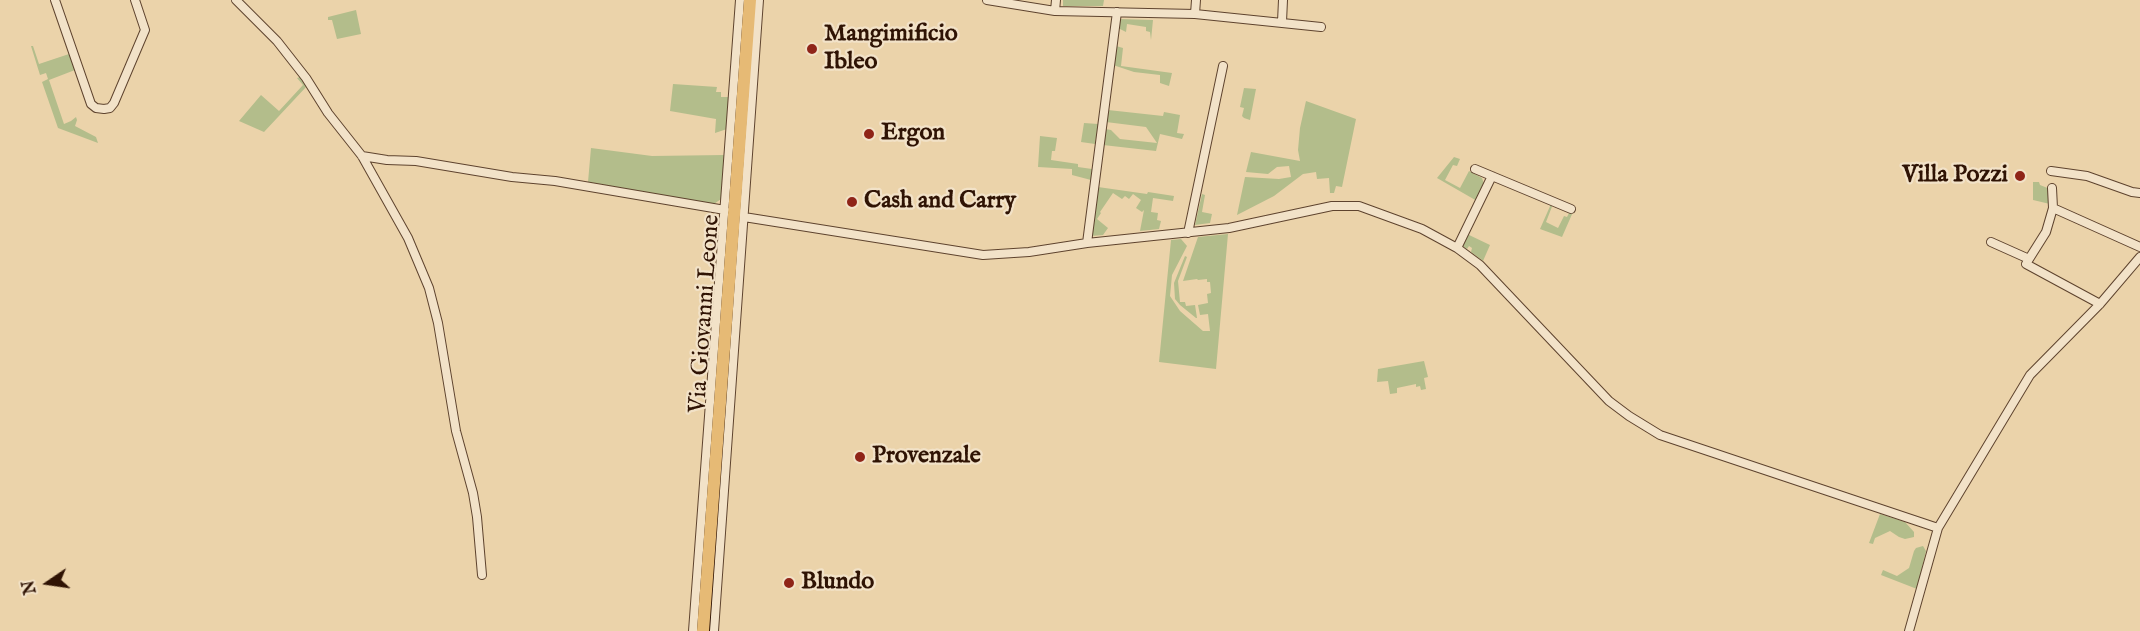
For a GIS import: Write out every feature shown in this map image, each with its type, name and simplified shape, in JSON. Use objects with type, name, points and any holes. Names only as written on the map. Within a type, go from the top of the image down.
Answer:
[{"type":"main road","name":"Via Giovanni Leone","points":[[704,631],[750,0]]},
{"type":"street","points":[[55,0],[91,104],[96,108],[104,109],[110,108],[114,103],[145,30],[135,0]]},
{"type":"street","points":[[236,0],[277,42],[306,78],[328,113],[362,156],[408,238],[429,288],[441,338],[456,431],[473,493],[482,575]]},
{"type":"street","points":[[693,631],[740,0]]},
{"type":"street","points":[[714,631],[759,0]]},
{"type":"street","points":[[987,0],[1055,11],[1195,14],[1321,27]]},
{"type":"street","points":[[1055,11],[1056,0]]},
{"type":"street","points":[[1195,14],[1196,0]]},
{"type":"street","points":[[1282,22],[1283,0]]},
{"type":"street","points":[[1087,243],[1117,12]]},
{"type":"street","points":[[1188,233],[1222,66]]},
{"type":"street","points":[[362,156],[416,161],[512,177],[555,181],[725,210]]},
{"type":"street","points":[[1475,169],[1571,209]]},
{"type":"street","points":[[2052,171],[2087,176],[2140,193]]},
{"type":"street","points":[[1457,248],[1492,176]]},
{"type":"street","points":[[2052,188],[2053,208],[2046,232],[2026,264],[2100,304]]},
{"type":"street","points":[[744,218],[983,255],[1029,252],[1087,243],[1228,228],[1332,206],[1346,204],[1359,206],[1422,229],[1457,248],[1488,273],[1609,401],[1660,435],[1938,528]]},
{"type":"street","points":[[2053,208],[2140,247]]},
{"type":"street","points":[[1991,242],[2029,259]]},
{"type":"street","points":[[1909,631],[1938,528],[2030,375],[2100,304],[2140,256]]},
{"type":"green space","points":[[1063,0],[1104,0],[1103,6],[1063,6]]},
{"type":"green space","points":[[356,10],[361,34],[337,39],[332,20],[328,20],[328,17]]},
{"type":"green space","points":[[1119,19],[1153,20],[1151,40],[1150,32],[1146,31],[1146,27],[1127,24],[1126,32],[1118,28]]},
{"type":"green space","points":[[31,46],[33,46],[39,64],[69,54],[75,70],[49,80],[64,124],[76,117],[75,126],[96,137],[98,143],[58,128],[42,82],[48,79],[46,73],[40,75]]},
{"type":"green space","points":[[1116,46],[1123,48],[1121,66],[1172,73],[1169,86],[1160,83],[1160,75],[1134,72],[1113,65]]},
{"type":"green space","points":[[300,77],[307,86],[264,132],[239,121],[261,95],[279,111],[303,85],[297,78]]},
{"type":"green space","points":[[673,84],[717,87],[716,92],[721,92],[721,97],[729,97],[727,129],[715,133],[716,119],[670,111]]},
{"type":"green space","points":[[1244,88],[1256,89],[1250,120],[1242,116],[1244,108],[1240,107]]},
{"type":"green space","points":[[1306,101],[1356,119],[1342,187],[1336,186],[1334,193],[1330,193],[1329,178],[1317,179],[1316,172],[1303,174],[1274,196],[1237,215],[1245,177],[1279,179],[1291,177],[1289,166],[1277,167],[1268,174],[1246,172],[1251,152],[1300,161],[1298,150],[1300,128]]},
{"type":"green space","points":[[1108,110],[1163,116],[1164,112],[1180,115],[1177,133],[1184,134],[1182,139],[1160,134],[1156,151],[1103,145],[1105,129],[1111,130],[1120,139],[1157,143],[1146,127],[1106,122]]},
{"type":"green space","points":[[1084,123],[1098,124],[1095,144],[1081,142]]},
{"type":"green space","points":[[1040,136],[1057,138],[1051,160],[1078,164],[1078,167],[1092,169],[1091,180],[1072,175],[1072,169],[1038,167]]},
{"type":"green space","points":[[591,148],[652,156],[724,155],[721,199],[714,204],[588,182]]},
{"type":"green space","points":[[1454,157],[1460,159],[1457,166],[1453,165],[1445,180],[1460,188],[1469,171],[1482,178],[1484,184],[1477,201],[1437,178]]},
{"type":"green space","points":[[2033,182],[2039,182],[2040,185],[2050,189],[2050,204],[2033,200]]},
{"type":"green space","points":[[1098,187],[1174,196],[1173,201],[1153,198],[1151,212],[1158,213],[1157,220],[1161,221],[1159,229],[1140,231],[1144,210],[1142,212],[1136,208],[1141,200],[1133,194],[1129,199],[1125,196],[1122,199],[1113,193],[1097,219],[1108,228],[1103,235],[1091,236]]},
{"type":"green space","points":[[1202,194],[1205,195],[1202,212],[1212,214],[1210,223],[1195,225]]},
{"type":"green space","points":[[1553,204],[1546,222],[1558,228],[1564,216],[1567,217],[1570,211],[1573,212],[1562,237],[1540,229]]},
{"type":"green space","points":[[1228,234],[1216,369],[1159,362],[1171,240],[1181,239],[1187,246],[1172,275],[1170,296],[1180,311],[1203,331],[1210,331],[1208,314],[1200,315],[1198,305],[1208,303],[1207,294],[1211,293],[1210,282],[1207,282],[1207,279],[1183,281],[1198,237]]},
{"type":"green space","points":[[1467,234],[1490,245],[1483,261],[1471,252],[1472,248],[1469,246],[1467,249],[1461,245]]},
{"type":"green space","points":[[1185,256],[1187,257],[1178,281],[1180,302],[1185,302],[1186,306],[1195,305],[1197,318],[1175,299],[1174,283]]},
{"type":"green space","points":[[1424,361],[1428,377],[1424,378],[1426,389],[1421,390],[1420,386],[1416,387],[1416,384],[1397,388],[1397,393],[1390,394],[1388,381],[1377,382],[1378,369]]},
{"type":"green space","points":[[1880,514],[1905,522],[1914,532],[1914,537],[1905,539],[1890,531],[1875,538],[1873,544],[1869,543]]},
{"type":"green space","points":[[1923,546],[1926,551],[1917,589],[1881,575],[1883,570],[1897,576],[1909,568],[1914,551]]},
{"type":"place","name":"Mangimificio Ibleo","points":[[812,49]]},
{"type":"place","name":"Ergon","points":[[869,134]]},
{"type":"place","name":"Villa Pozzi","points":[[2020,176]]},
{"type":"place","name":"Cash and Carry","points":[[852,202]]},
{"type":"place","name":"Provenzale","points":[[860,457]]},
{"type":"place","name":"Blundo","points":[[789,583]]}]
